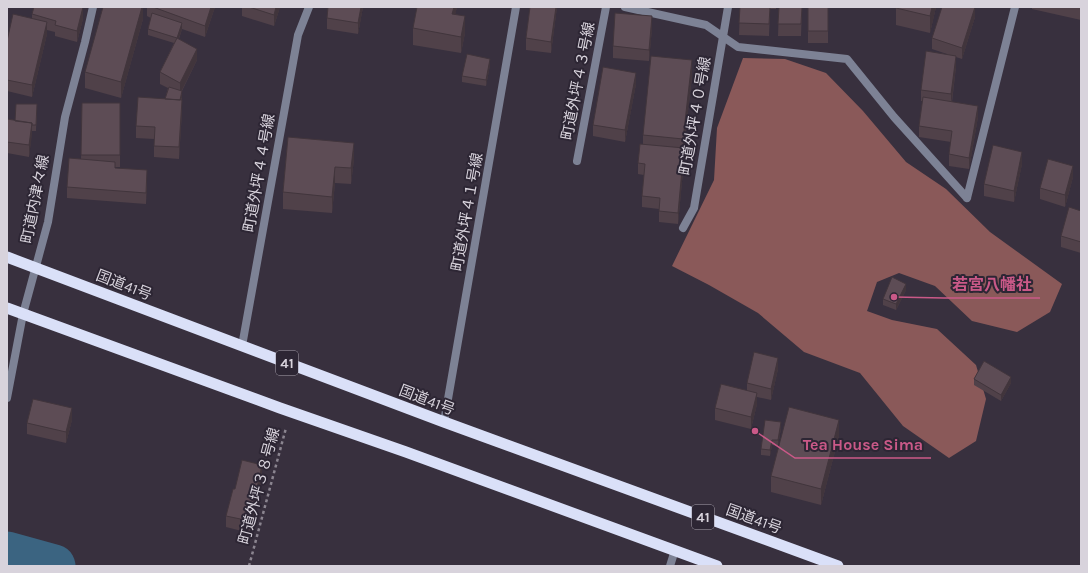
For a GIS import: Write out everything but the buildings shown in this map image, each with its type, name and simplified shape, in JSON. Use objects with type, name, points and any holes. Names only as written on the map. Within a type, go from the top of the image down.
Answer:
[{"type":"highway","name":"国道41号","points":[[7,257],[444,422],[838,566]]},
{"type":"highway","points":[[7,308],[717,566]]},
{"type":"street","name":"町道内津々線","points":[[7,398],[23,314],[48,222],[65,117],[93,7]]},
{"type":"street","name":"町道外坪４４号線","points":[[242,346],[298,35],[308,7]]},
{"type":"street","name":"町道外坪４１号線","points":[[444,422],[516,7]]},
{"type":"street","name":"町道外坪４３号線","points":[[577,161],[606,7]]},
{"type":"street","points":[[625,7],[706,25],[738,48],[847,59],[894,117],[967,198],[1016,7]]},
{"type":"street","name":"町道外坪４０号線","points":[[683,228],[694,208],[728,7]]},
{"type":"street","points":[[670,566],[675,550]]},
{"type":"path","name":"町道外坪３８号線","points":[[249,566],[291,412]]},
{"type":"shaded area","points":[[743,58],[785,59],[826,73],[863,111],[906,162],[946,189],[990,232],[1062,284],[1050,312],[1017,332],[972,321],[935,286],[899,273],[877,282],[867,311],[892,320],[937,329],[976,365],[986,399],[976,441],[949,458],[903,426],[860,373],[804,352],[758,313],[672,266],[714,180],[717,128]]},
{"type":"waterway","points":[[7,553],[54,566]]},
{"type":"place","name":"若宮八幡社","points":[[894,297]]},
{"type":"place","name":"Tea House Sima","points":[[755,431]]}]
